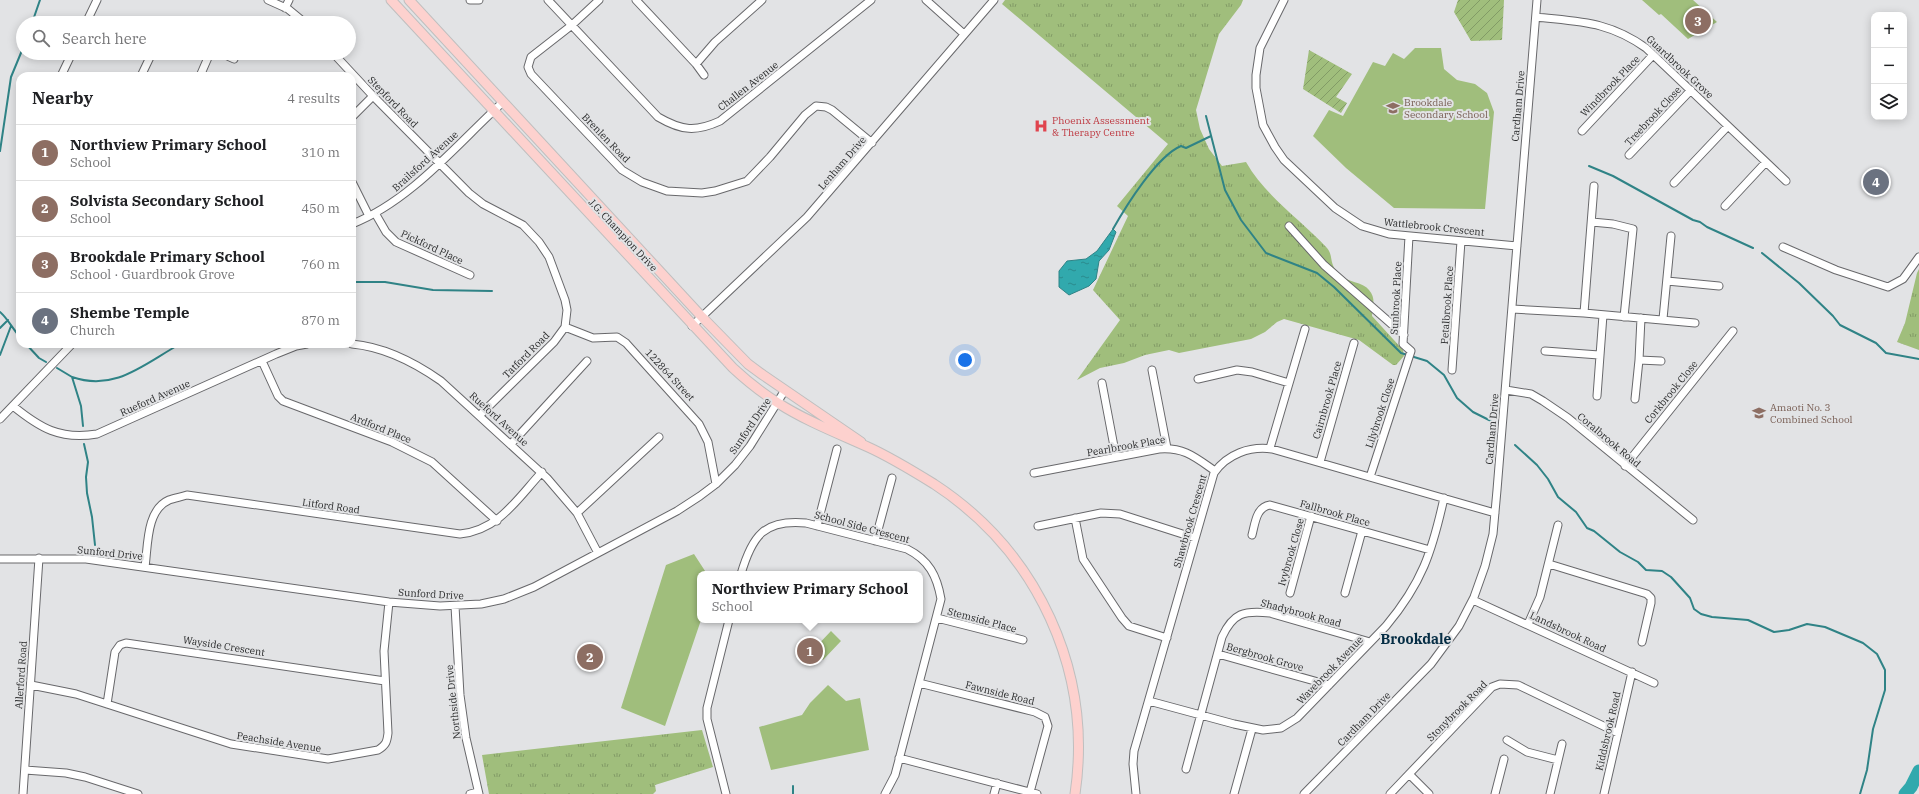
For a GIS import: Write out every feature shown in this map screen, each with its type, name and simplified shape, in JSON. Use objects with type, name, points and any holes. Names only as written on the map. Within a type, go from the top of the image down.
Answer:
[{"type":"main road","name":"J.G. Champion Drive","points":[[391,0],[732,368],[777,403],[842,437],[868,448],[933,484],[974,515],[1008,550],[1033,585],[1057,633],[1072,684],[1078,711],[1079,740],[1079,768],[1075,794]]},
{"type":"main road","name":"J.G. Champion Drive","points":[[409,0],[702,317],[748,364],[852,434],[868,448]]},
{"type":"street","points":[[89,16],[97,0]]},
{"type":"street","points":[[268,0],[285,8],[296,16]]},
{"type":"street","points":[[285,8],[289,0]]},
{"type":"street","points":[[470,0],[479,0]]},
{"type":"street","name":"Challen Avenue","points":[[548,0],[658,117],[678,127],[699,129],[720,121],[871,0]]},
{"type":"street","points":[[572,26],[599,0]]},
{"type":"street","points":[[636,0],[696,64],[704,75]]},
{"type":"street","points":[[696,64],[715,42],[762,0]]},
{"type":"street","points":[[926,0],[964,34]]},
{"type":"street","name":"Lenham Drive","points":[[692,326],[808,217],[994,0]]},
{"type":"street","name":"Wattlebrook Crescent","points":[[1284,0],[1260,48],[1256,75],[1257,100],[1268,136],[1284,160],[1347,218],[1374,231],[1409,236],[1517,246]]},
{"type":"street","name":"Cardham Drive","points":[[1304,794],[1431,664],[1451,639],[1473,600],[1490,550],[1495,513],[1506,390],[1537,0]]},
{"type":"street","name":"Guardbrook Grove","points":[[1536,17],[1597,24],[1631,38],[1653,55],[1691,90],[1786,181]]},
{"type":"street","name":"Brenlen Road","points":[[572,26],[531,57],[528,63],[529,71],[622,170],[642,182],[658,189],[702,193],[715,191],[747,181],[770,157],[805,115],[816,106],[826,107],[832,110],[872,143]]},
{"type":"street","name":"Windbrook Place","points":[[1582,131],[1653,55]]},
{"type":"street","points":[[63,72],[69,60]]},
{"type":"street","points":[[143,72],[149,60]]},
{"type":"street","points":[[202,72],[207,60]]},
{"type":"street","name":"Stepford Road","points":[[340,60],[351,72]]},
{"type":"street","name":"Stepford Road","points":[[356,78],[439,163]]},
{"type":"street","name":"Treebrook Close","points":[[1629,155],[1691,90]]},
{"type":"street","points":[[356,113],[373,96]]},
{"type":"street","name":"Brailsford Avenue","points":[[356,222],[391,204],[439,163],[503,102]]},
{"type":"street","points":[[1674,183],[1728,126]]},
{"type":"street","points":[[1725,206],[1766,162]]},
{"type":"street","points":[[439,163],[478,200],[523,225],[539,242],[549,257],[565,300],[568,319],[565,327]]},
{"type":"street","points":[[1584,313],[1594,186]]},
{"type":"street","name":"Pickford Place","points":[[356,188],[372,214],[396,242],[470,275]]},
{"type":"street","points":[[1592,222],[1613,224],[1633,229],[1624,317]]},
{"type":"street","points":[[1289,226],[1324,265],[1404,335]]},
{"type":"street","name":"Sunbrook Place","points":[[1409,236],[1403,344],[1411,351],[1410,356]]},
{"type":"street","points":[[1663,319],[1668,281],[1671,236]]},
{"type":"street","name":"Petalbrook Place","points":[[1452,370],[1461,241]]},
{"type":"street","points":[[1783,247],[1836,270],[1888,287],[1903,279],[1919,257]]},
{"type":"street","points":[[1668,281],[1719,286]]},
{"type":"street","points":[[1512,309],[1663,319],[1695,323]]},
{"type":"street","points":[[1597,396],[1603,315]]},
{"type":"street","points":[[1635,399],[1641,318]]},
{"type":"street","name":"Tatford Road","points":[[480,415],[554,342],[565,327]]},
{"type":"street","name":"122864 Street","points":[[565,327],[593,338],[617,336],[626,343],[699,424],[708,442],[716,484]]},
{"type":"street","points":[[1270,448],[1305,328]]},
{"type":"street","name":"Corkbrook Close","points":[[1625,466],[1733,331]]},
{"type":"street","name":"Cairnbrook Place","points":[[1320,462],[1354,343]]},
{"type":"street","name":"Rueford Avenue","points":[[356,345],[378,348],[422,368],[441,381],[542,472],[577,513],[598,553]]},
{"type":"street","points":[[0,419],[68,348]]},
{"type":"street","name":"Rueford Avenue","points":[[13,406],[39,426],[53,432],[81,437],[97,434],[291,348]]},
{"type":"street","points":[[1545,351],[1599,356]]},
{"type":"street","name":"Lilybrook Close","points":[[1370,477],[1410,356]]},
{"type":"street","points":[[1639,360],[1661,361]]},
{"type":"street","name":"Ardford Place","points":[[262,361],[278,396],[283,401],[392,442],[432,462],[497,521]]},
{"type":"street","points":[[511,444],[587,361]]},
{"type":"street","points":[[1152,370],[1167,448]]},
{"type":"street","points":[[1198,379],[1237,370],[1252,372],[1289,383]]},
{"type":"street","points":[[1102,383],[1116,457]]},
{"type":"street","name":"Sunford Drive","points":[[0,559],[86,559],[388,602],[455,606],[481,604],[514,595],[534,587],[677,511],[716,484],[735,465],[750,446],[785,390]]},
{"type":"street","name":"Coralbrook Road","points":[[1506,390],[1531,394],[1543,400],[1568,418],[1693,520]]},
{"type":"street","points":[[577,513],[659,437]]},
{"type":"street","name":"Pearlbrook Place","points":[[1034,473],[1167,448],[1187,452],[1215,471]]},
{"type":"street","name":"Shawbrook Crescent","points":[[1136,794],[1133,764],[1134,751],[1215,471],[1220,465],[1244,451],[1270,448],[1495,513]]},
{"type":"street","points":[[817,526],[837,449]]},
{"type":"street","name":"Litford Road","points":[[145,567],[152,519],[156,509],[168,500],[187,495],[460,534],[473,533],[486,528],[497,521],[542,472]]},
{"type":"street","points":[[875,541],[892,478]]},
{"type":"street","name":"Wavebrook Avenue","points":[[1149,701],[1252,729],[1272,730],[1290,724],[1298,718],[1386,626],[1412,592],[1422,573],[1430,550],[1444,498]]},
{"type":"street","name":"Fallbrook Place","points":[[1252,535],[1259,511],[1265,506],[1270,506],[1311,516],[1430,550]]},
{"type":"street","points":[[1038,526],[1101,513],[1120,514],[1195,538]]},
{"type":"street","name":"Ivybrook Close","points":[[1290,593],[1311,516]]},
{"type":"street","points":[[1075,518],[1083,559],[1122,618],[1129,626],[1167,638]]},
{"type":"street","name":"School Side Crescent","points":[[742,571],[749,549],[761,532],[772,527],[794,522],[817,526],[907,549],[918,555],[928,564],[938,585],[941,600],[895,775],[885,794]]},
{"type":"street","points":[[1528,624],[1540,597],[1558,525]]},
{"type":"street","points":[[1345,593],[1362,531]]},
{"type":"street","name":"Allerford Road","points":[[23,794],[38,558]]},
{"type":"street","points":[[1549,564],[1647,594],[1651,598],[1651,603],[1642,642]]},
{"type":"street","name":"Landsbrook Road","points":[[1473,600],[1654,683]]},
{"type":"street","name":"Peachside Avenue","points":[[31,685],[76,694],[231,744],[317,758],[332,759],[378,750],[388,741],[384,651],[388,602]]},
{"type":"street","name":"Northside Drive","points":[[455,606],[460,695],[466,738],[478,793]]},
{"type":"street","name":"Shadybrook Road","points":[[1186,769],[1222,637],[1232,621],[1244,612],[1253,611],[1270,613],[1370,642]]},
{"type":"street","name":"Stemside Place","points":[[937,618],[1023,640]]},
{"type":"street","points":[[726,794],[707,714],[709,694],[727,623]]},
{"type":"street","name":"Wayside Crescent","points":[[107,704],[115,652],[120,645],[126,643],[386,681]]},
{"type":"street","name":"Bergbrook Grove","points":[[1218,654],[1329,685]]},
{"type":"street","name":"Kiddsbrook Road","points":[[1604,794],[1632,672]]},
{"type":"street","name":"Fawnside Road","points":[[899,758],[1033,793],[1048,726],[1045,717],[1035,712],[920,683]]},
{"type":"street","name":"Stonybrook Road","points":[[1390,794],[1492,687],[1500,684],[1510,683],[1528,689],[1618,733]]},
{"type":"street","points":[[1234,794],[1252,729]]},
{"type":"street","points":[[1507,740],[1527,752],[1558,760]]},
{"type":"street","points":[[1550,794],[1562,744]]},
{"type":"street","points":[[1495,794],[1504,760]]},
{"type":"street","points":[[25,770],[66,773],[85,777],[138,794]]},
{"type":"street","points":[[1409,774],[1429,794]]},
{"type":"street","points":[[994,794],[997,783]]},
{"type":"street","points":[[470,794],[478,793]]},
{"type":"green space","points":[[1005,0],[1243,0],[1241,5],[1219,34],[1196,110],[1200,129],[1209,149],[1222,166],[1246,162],[1254,175],[1273,197],[1327,248],[1336,271],[1343,277],[1363,285],[1369,290],[1373,296],[1372,316],[1403,350],[1404,356],[1396,365],[1393,365],[1359,340],[1284,319],[1277,322],[1265,332],[1251,339],[1179,353],[1169,350],[1145,355],[1124,363],[1100,368],[1077,380],[1120,320],[1093,290],[1128,216],[1117,206],[1168,144],[1002,4]]},
{"type":"green space","points":[[1458,0],[1504,0],[1502,40],[1471,41],[1454,12]]},
{"type":"green space","points":[[1642,0],[1693,0],[1717,22],[1688,39],[1661,14],[1659,15]]},
{"type":"green space","points":[[1415,48],[1441,48],[1444,69],[1457,80],[1475,84],[1487,93],[1494,112],[1485,209],[1394,208],[1346,168],[1313,136],[1329,110],[1343,116],[1373,62],[1385,66],[1393,53],[1404,59]]},
{"type":"green space","points":[[1309,50],[1352,74],[1336,97],[1347,103],[1341,113],[1303,89]]},
{"type":"green space","points":[[1919,269],[1919,350],[1897,342],[1905,323]]},
{"type":"green space","points":[[694,554],[705,571],[697,571],[697,623],[700,623],[665,726],[621,708],[666,565]]},
{"type":"green space","points":[[831,631],[841,641],[823,660],[813,650]]},
{"type":"green space","points":[[828,685],[846,701],[860,698],[869,750],[771,770],[759,727],[802,715],[810,703]]},
{"type":"green space","points":[[702,730],[713,767],[655,785],[656,791],[653,794],[489,794],[482,755]]},
{"type":"water","points":[[1113,229],[1116,232],[1109,250],[1099,261],[1096,279],[1089,286],[1069,295],[1059,287],[1059,271],[1067,261],[1086,259],[1097,251]]},
{"type":"waterway","points":[[34,16],[40,0]]},
{"type":"waterway","points":[[0,151],[11,77],[18,60]]},
{"type":"waterway","points":[[1206,116],[1225,190],[1241,220],[1266,253],[1317,273],[1334,287],[1401,353],[1427,361],[1444,375],[1457,398],[1473,412],[1491,421]]},
{"type":"waterway","points":[[1113,229],[1143,183],[1162,160],[1172,151],[1181,146],[1186,148],[1211,136]]},
{"type":"waterway","points":[[1589,166],[1613,176],[1693,220],[1753,248]]},
{"type":"waterway","points":[[1762,253],[1799,283],[1833,316],[1840,325],[1876,343],[1886,353],[1919,359]]},
{"type":"waterway","points":[[356,282],[385,282],[433,290],[492,291]]},
{"type":"waterway","points":[[0,312],[16,332]]},
{"type":"waterway","points":[[0,328],[8,320]]},
{"type":"waterway","points":[[0,355],[11,326]]},
{"type":"waterway","points":[[30,348],[39,358],[46,362]]},
{"type":"waterway","points":[[72,377],[88,381],[102,381],[116,378],[129,374],[173,348]]},
{"type":"waterway","points":[[57,368],[72,377],[81,406],[83,426]]},
{"type":"waterway","points":[[84,444],[88,462],[86,477],[87,493],[92,517],[95,545]]},
{"type":"waterway","points":[[1515,445],[1537,465],[1548,479],[1558,497],[1576,512],[1587,528],[1594,531],[1620,552],[1638,562],[1646,570],[1662,571],[1671,577],[1690,598],[1694,609],[1701,614],[1712,617],[1748,620],[1774,632],[1789,630],[1807,624],[1825,627],[1863,643],[1877,654],[1885,670],[1885,690],[1873,729],[1867,770],[1860,794]]},
{"type":"waterway","points":[[1905,794],[1911,787],[1919,771]]},
{"type":"waterway","points":[[793,786],[793,794]]},
{"type":"place","name":"Brookdale Primary School","points":[[1698,21]]},
{"type":"place","name":"Brookdale Secondary School","points":[[1393,108]]},
{"type":"place","name":"Phoenix Assessment & Therapy Centre","points":[[1041,126]]},
{"type":"place","name":"Shembe Temple","points":[[1876,182]]},
{"type":"place","name":"Amaoti No. 3 Combined School","points":[[1759,413]]},
{"type":"place","name":"Northview Primary School","points":[[810,651]]},
{"type":"place","name":"Solvista Secondary School","points":[[590,657]]},
{"type":"district","name":"Brookdale","points":[[1416,639]]}]
